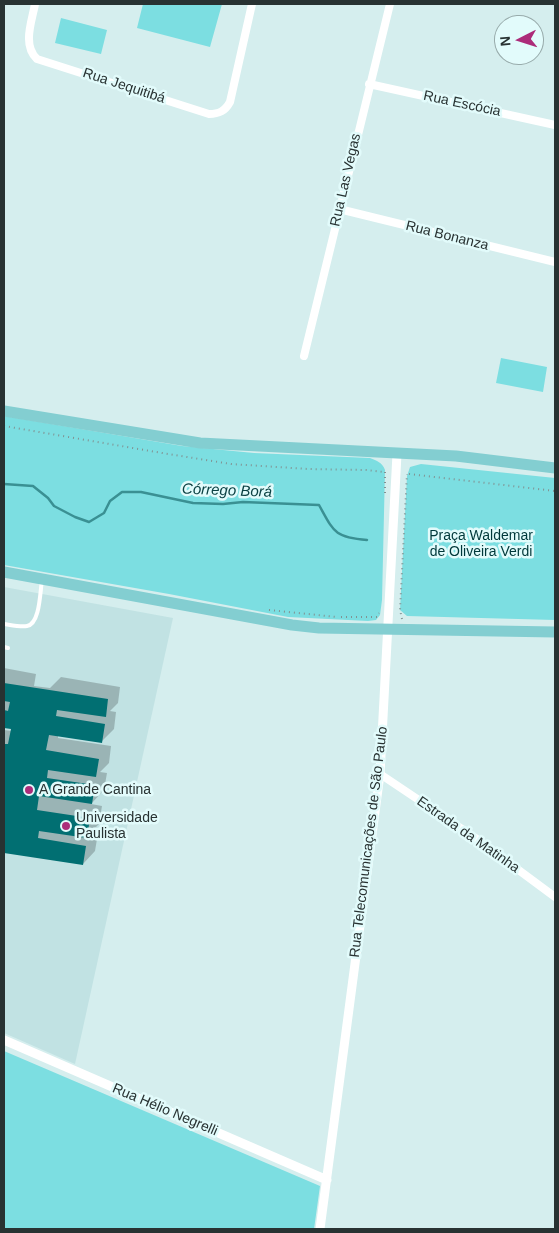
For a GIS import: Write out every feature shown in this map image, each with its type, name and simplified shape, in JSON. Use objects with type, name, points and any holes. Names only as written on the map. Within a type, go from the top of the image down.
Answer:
[{"type":"main road","points":[[4,411],[200,443],[456,456],[555,468]]},
{"type":"main road","points":[[4,572],[292,625],[319,628],[555,632]]},
{"type":"street","name":"Rua Jequitibá","points":[[35,4],[29,42],[30,50],[37,59],[209,114],[216,114],[227,108],[230,102],[252,4]]},
{"type":"street","name":"Rua Las Vegas","points":[[304,356],[390,4]]},
{"type":"street","name":"Rua Escócia","points":[[369,84],[555,125]]},
{"type":"street","name":"Rua Bonanza","points":[[339,210],[555,262]]},
{"type":"street","name":"Rua Telecomunicações de São Paulo","points":[[320,1229],[380,774],[397,454]]},
{"type":"street","name":"Estrada da Matinha","points":[[380,774],[474,837],[555,897]]},
{"type":"street","name":"Rua Hélio Negrelli","points":[[4,1040],[327,1180]]},
{"type":"lane","points":[[4,624],[26,626],[33,624],[36,619],[42,579]]},
{"type":"path","points":[[4,426],[162,454],[231,464],[396,473]]},
{"type":"path","points":[[385,472],[385,500]]},
{"type":"path","points":[[402,619],[400,610],[408,474],[555,491]]},
{"type":"path","points":[[261,609],[338,617],[377,617],[379,612]]},
{"type":"shaded area","name":"Universidade Paulista","points":[[4,587],[173,618],[75,1064],[4,1033]]},
{"type":"green space","points":[[143,4],[222,4],[210,47],[137,28]]},
{"type":"green space","points":[[61,18],[107,30],[101,54],[55,43]]},
{"type":"green space","points":[[501,358],[547,367],[543,392],[496,383]]},
{"type":"green space","points":[[4,416],[182,446],[254,453],[370,458],[377,461],[385,470],[380,615],[376,620],[368,621],[288,617],[4,565]]},
{"type":"green space","name":"Praça Waldemar de Oliveira Verdi","points":[[421,464],[555,478],[555,620],[407,616],[400,610],[407,476],[410,467]]},
{"type":"green space","points":[[4,1051],[320,1186],[314,1229],[4,1229]]},
{"type":"building","points":[[4,683],[108,699],[106,717],[57,710],[56,716],[105,724],[102,743],[49,735],[46,750],[99,759],[96,777],[48,770],[47,778],[95,785],[92,804],[39,796],[37,810],[90,818],[87,838],[39,831],[38,838],[86,846],[83,865],[4,853],[4,744],[8,744],[11,729],[4,728],[4,710],[8,711],[10,702],[4,701]]},
{"type":"waterway","name":"Córrego Borá","points":[[4,484],[33,486],[48,498],[54,506],[89,522],[104,513],[110,501],[122,492],[141,492],[193,503],[223,504],[243,502],[319,505],[336,532],[348,537],[367,540]]},
{"type":"place","name":"A Grande Cantina","points":[[29,790]]},
{"type":"place","name":"Universidade Paulista","points":[[66,826]]}]
